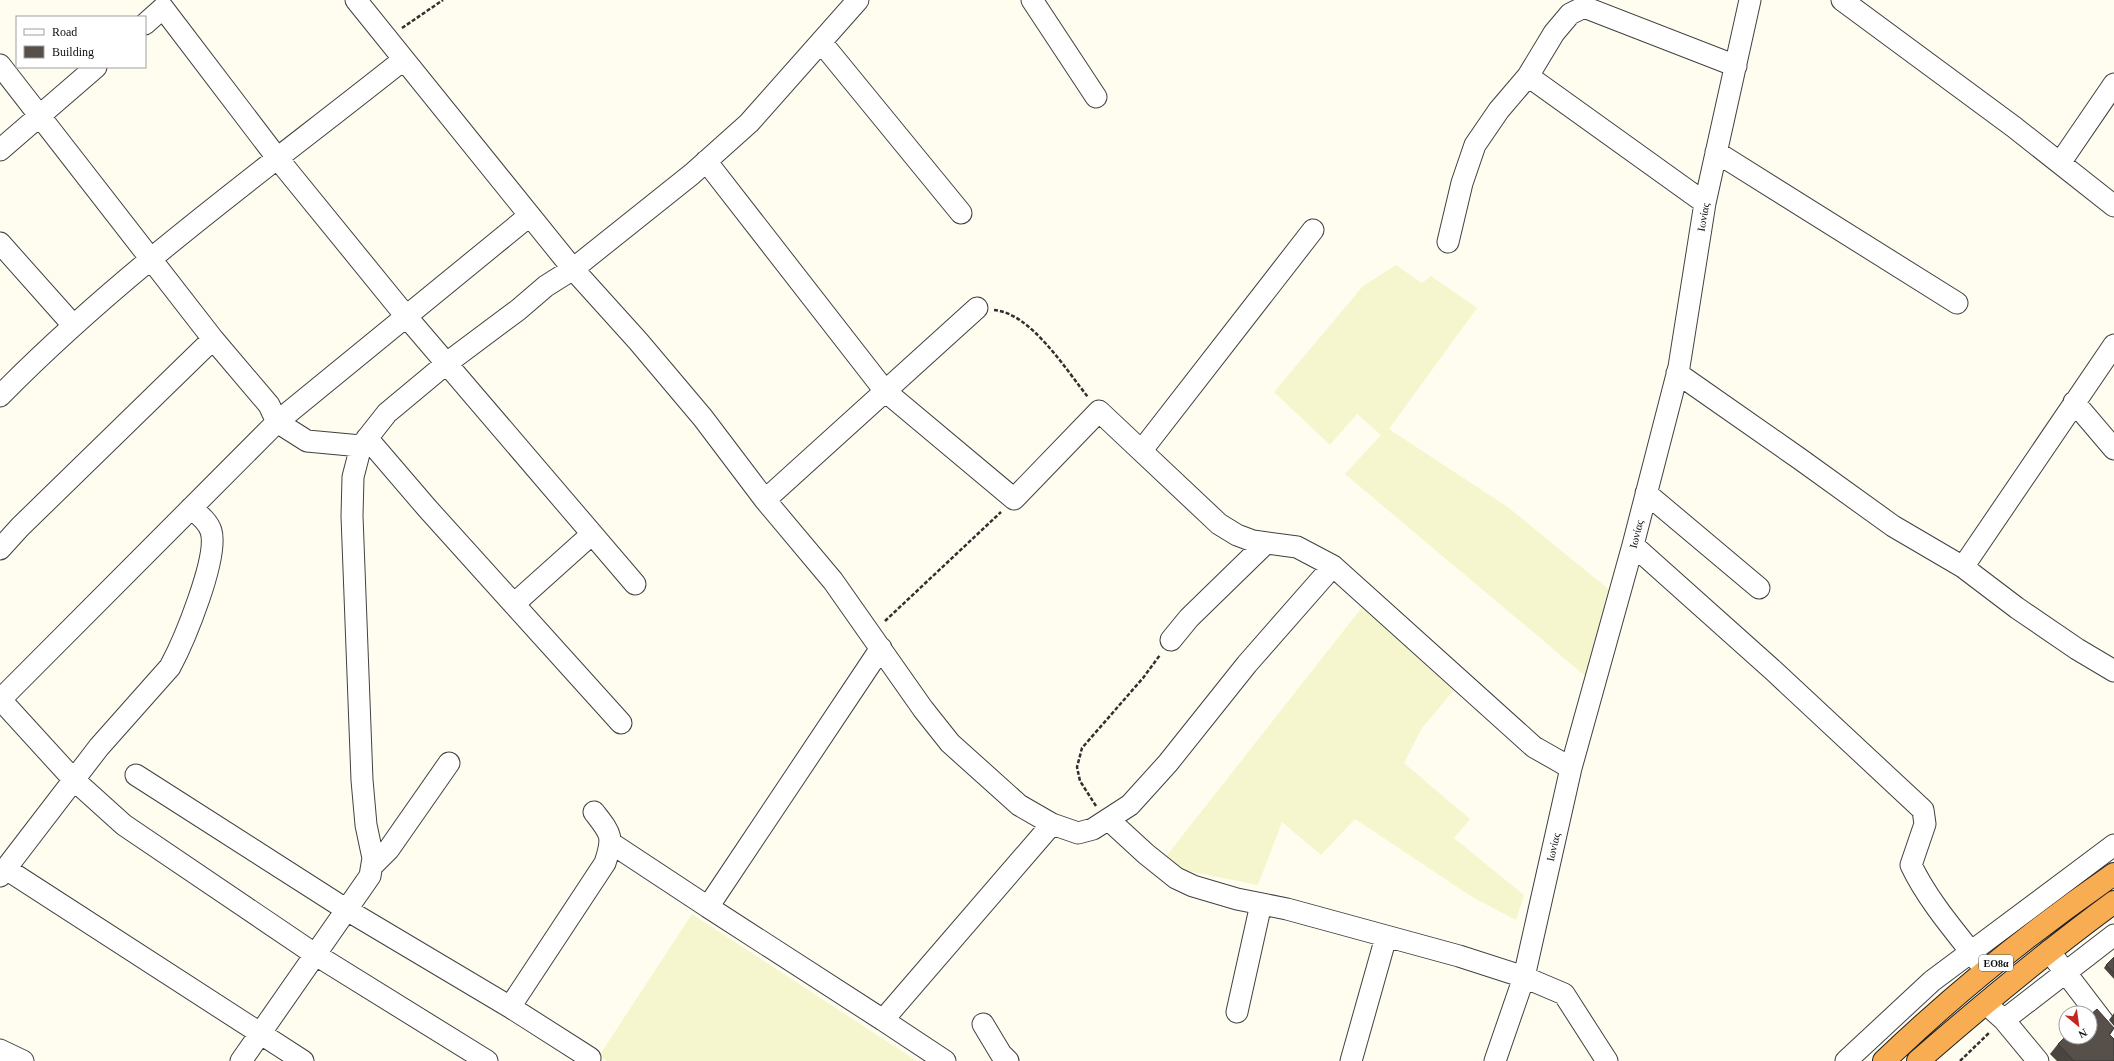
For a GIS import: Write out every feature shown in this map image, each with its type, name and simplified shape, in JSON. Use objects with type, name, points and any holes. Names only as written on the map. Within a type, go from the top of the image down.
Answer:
[{"type":"highway","name":"ΕΟ8α","points":[[1884,1061],[1942,1007],[1986,971],[2089,891],[2114,874]]},
{"type":"highway","name":"ΕΟ8α","points":[[1918,1061],[1984,1003],[2049,951],[2111,909]]},
{"type":"street","points":[[356,0],[529,216],[573,269],[648,353],[703,418],[766,500],[833,581],[918,703],[950,743],[1019,805],[1052,824],[1078,833],[1093,829],[1130,805],[1168,763],[1247,664],[1333,566]]},
{"type":"street","points":[[241,1061],[370,876],[372,866],[373,858],[366,825],[362,780],[352,516],[353,476],[364,442],[387,413],[447,363],[518,310],[546,286],[573,269],[706,162],[749,123],[858,0]]},
{"type":"street","points":[[1032,0],[1096,97]]},
{"type":"street","name":"Ιωνίας","points":[[1495,1061],[1524,977],[1571,768],[1633,545],[1677,373],[1705,203],[1750,0]]},
{"type":"street","points":[[1842,0],[2060,163],[2114,206]]},
{"type":"street","points":[[1448,242],[1462,183],[1475,145],[1499,110],[1528,76],[1554,33],[1570,14],[1584,7],[1736,66]]},
{"type":"street","points":[[146,23],[164,8],[278,159],[405,315],[635,584]]},
{"type":"street","points":[[822,42],[961,213]]},
{"type":"street","points":[[0,396],[73,325],[151,258],[403,60]]},
{"type":"street","points":[[0,65],[213,339],[269,405],[277,422],[307,441],[364,442],[427,508],[621,723]]},
{"type":"street","points":[[0,150],[95,68]]},
{"type":"street","points":[[1528,76],[1705,203]]},
{"type":"street","points":[[2060,163],[2114,84]]},
{"type":"street","points":[[1716,152],[1957,303]]},
{"type":"street","points":[[706,162],[885,391],[1014,499],[1100,411],[1219,524],[1237,535],[1266,543],[1297,547],[1333,566],[1534,747],[1571,768]]},
{"type":"street","points":[[487,1061],[316,955],[124,825],[73,779],[0,699],[277,422],[405,315],[529,216]]},
{"type":"street","points":[[1142,450],[1313,230]]},
{"type":"street","points":[[0,243],[73,325]]},
{"type":"street","points":[[766,500],[977,308]]},
{"type":"street","points":[[0,549],[20,527],[213,339]]},
{"type":"street","points":[[1963,567],[2074,402],[2114,346]]},
{"type":"street","points":[[1677,373],[1893,526],[1963,567],[2017,608],[2077,649],[2114,671]]},
{"type":"street","points":[[2074,402],[2114,449]]},
{"type":"street","points":[[1646,493],[1759,588]]},
{"type":"street","points":[[191,508],[203,518],[211,529],[213,545],[203,581],[178,651],[170,667],[73,779],[3,873],[303,1061]]},
{"type":"street","points":[[514,604],[592,534]]},
{"type":"street","points":[[1171,640],[1189,618],[1266,543]]},
{"type":"street","points":[[1633,545],[1775,672],[1923,810],[1925,824],[1911,865],[1921,883],[1986,971]]},
{"type":"street","points":[[708,907],[876,641]]},
{"type":"street","points":[[372,866],[389,849],[448,763]]},
{"type":"street","points":[[136,775],[347,910],[510,1007],[590,1058]]},
{"type":"street","points":[[510,1007],[604,863],[611,843],[606,827],[594,812]]},
{"type":"street","points":[[1109,820],[1146,854],[1176,878],[1193,886],[1459,956],[1524,977],[1564,994],[1607,1061]]},
{"type":"street","points":[[883,1020],[1052,824]]},
{"type":"street","points":[[611,843],[945,1061]]},
{"type":"street","points":[[1846,1061],[1904,1006],[1971,951],[2114,845]]},
{"type":"street","points":[[2075,873],[2089,891]]},
{"type":"street","points":[[1237,1012],[1261,904]]},
{"type":"street","points":[[2004,1020],[2114,935]]},
{"type":"street","points":[[1351,1061],[1386,936]]},
{"type":"street","points":[[2049,951],[2067,972],[2114,1036]]},
{"type":"street","points":[[1984,1003],[2004,1020],[2038,1061]]},
{"type":"street","points":[[983,1024],[1001,1054],[1008,1061]]},
{"type":"street","points":[[0,1050],[23,1061]]},
{"type":"path","points":[[387,39],[443,0]]},
{"type":"path","points":[[977,308],[999,310],[1015,318],[1037,334],[1100,411]]},
{"type":"path","points":[[876,641],[1014,499]]},
{"type":"path","points":[[1109,820],[1092,801],[1080,781],[1077,767],[1082,748],[1143,678],[1171,640]]},
{"type":"path","points":[[1960,1061],[2004,1020]]},
{"type":"green space","points":[[1396,265],[1422,283],[1431,276],[1477,308],[1389,429],[1509,508],[1612,592],[1590,680],[1345,474],[1381,435],[1357,414],[1330,445],[1274,392],[1363,286]]},
{"type":"green space","points":[[1363,606],[1458,686],[1422,728],[1404,763],[1470,819],[1454,838],[1524,895],[1516,920],[1472,897],[1355,819],[1321,855],[1282,822],[1258,885],[1187,871],[1164,859]]},
{"type":"green space","points":[[692,914],[917,1061],[607,1061],[599,1056]]},
{"type":"building","points":[[2114,957],[2114,973],[2106,965]]},
{"type":"building","points":[[2098,1010],[2114,1028],[2109,1034],[2114,1039],[2114,1061],[2074,1061],[2059,1045],[2098,1045]]}]
